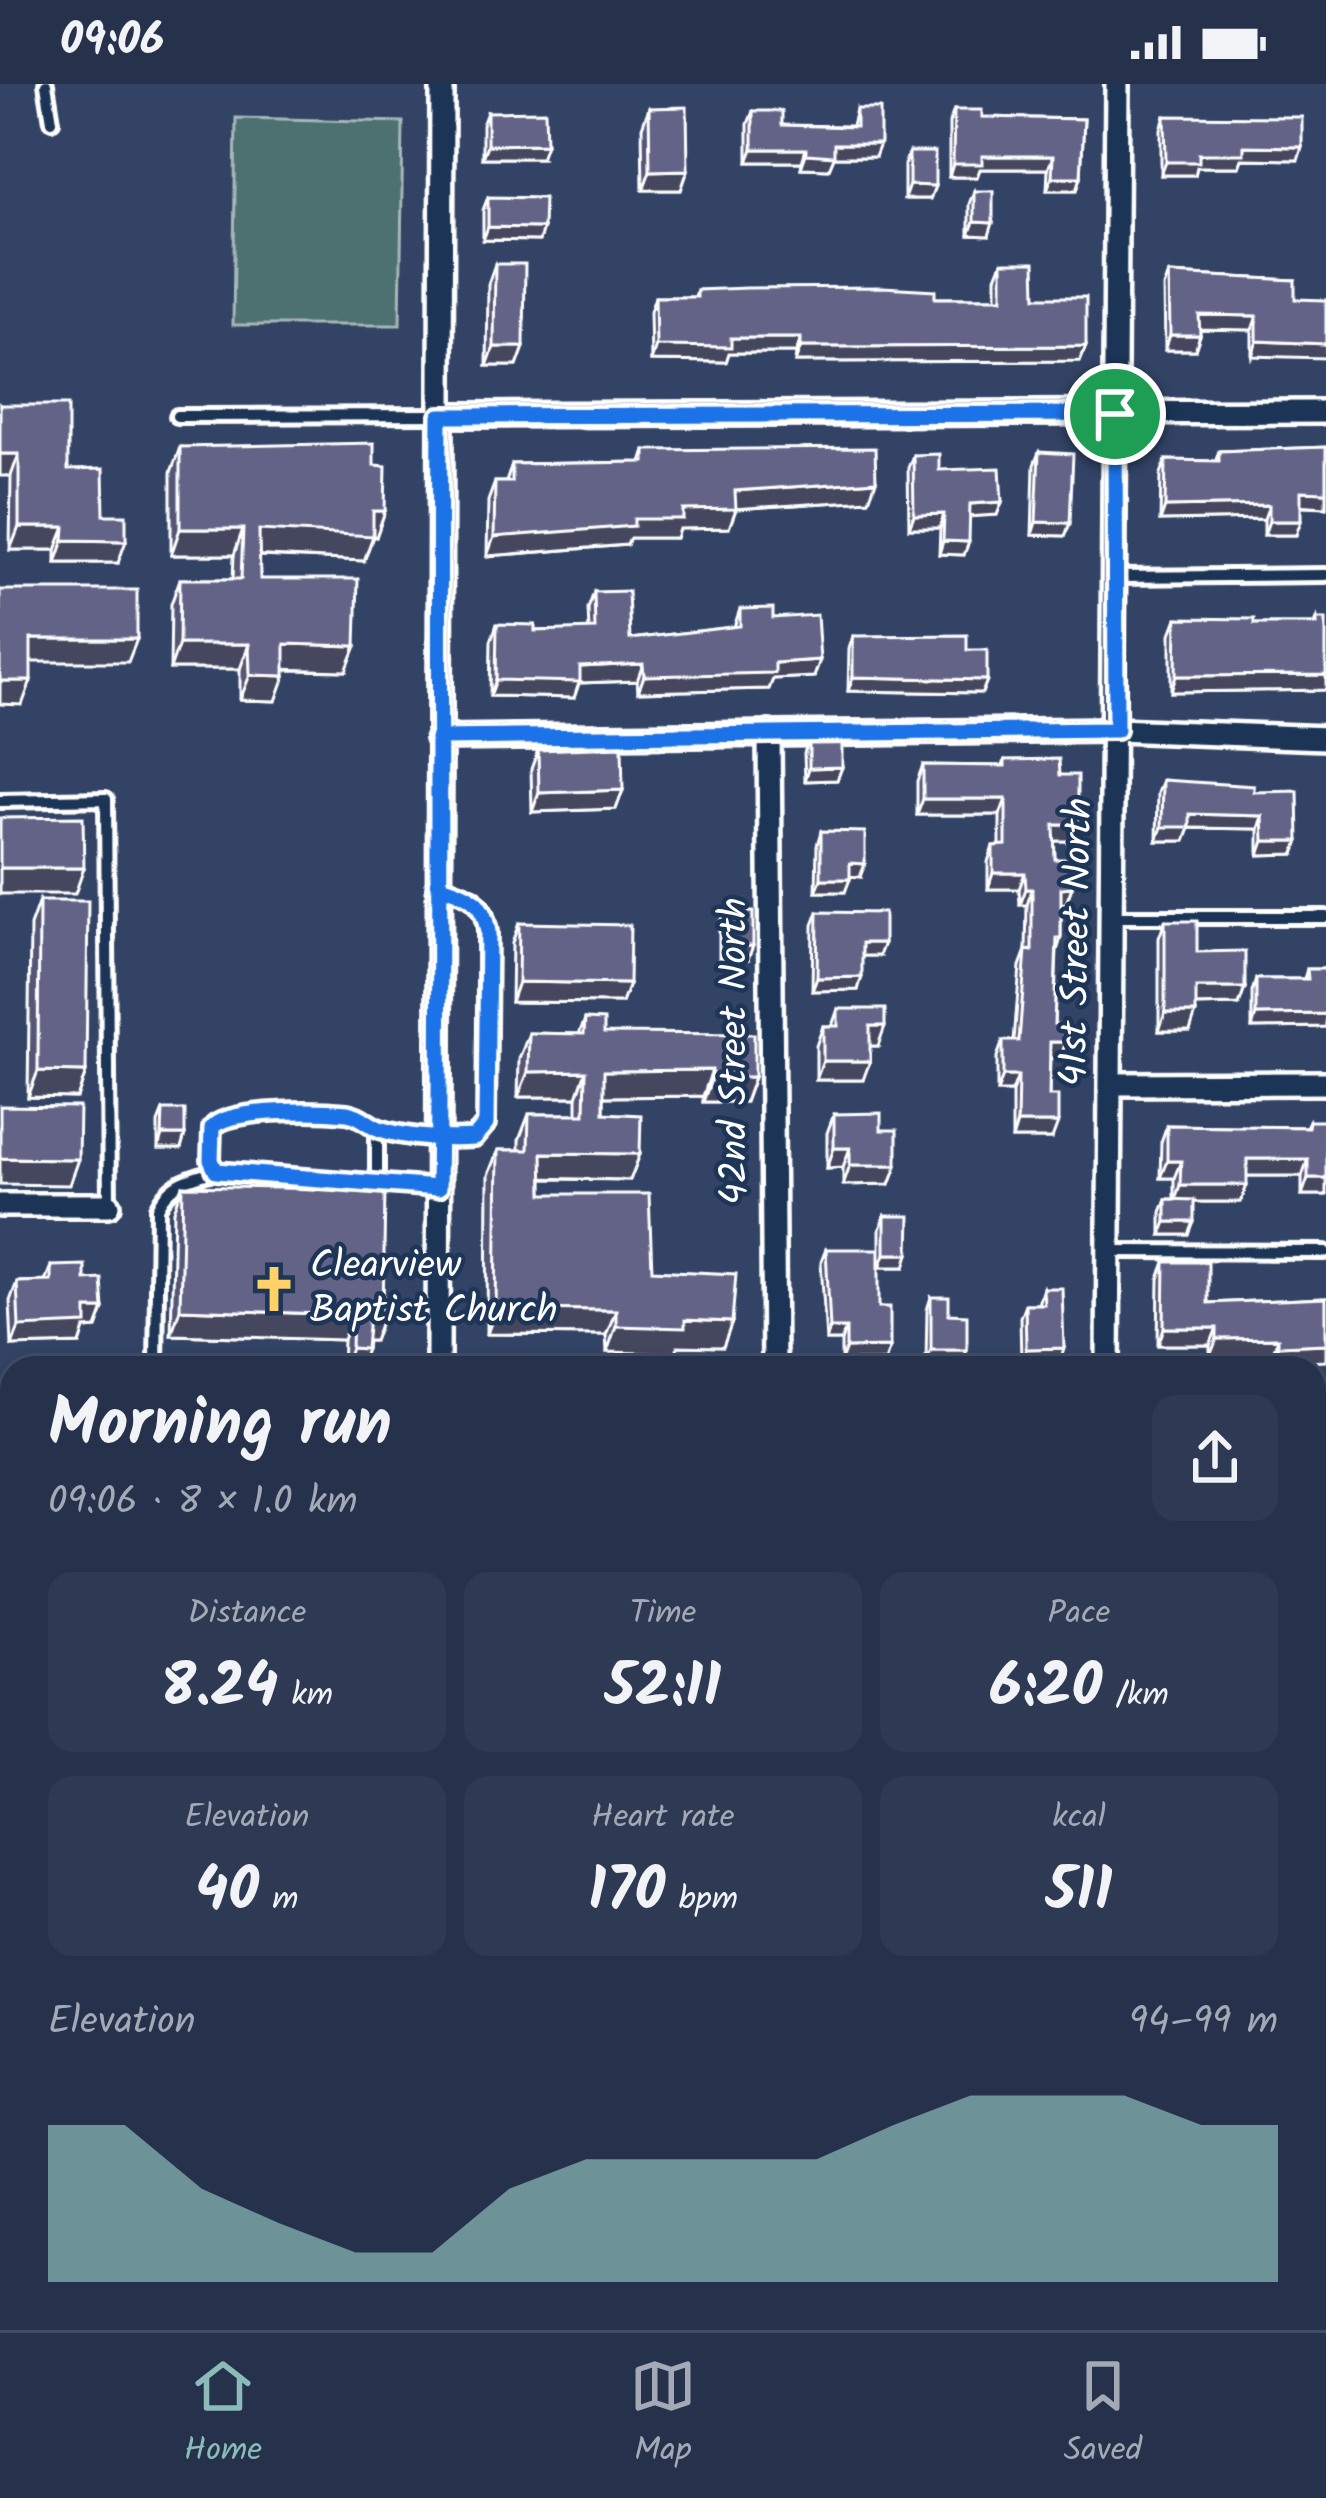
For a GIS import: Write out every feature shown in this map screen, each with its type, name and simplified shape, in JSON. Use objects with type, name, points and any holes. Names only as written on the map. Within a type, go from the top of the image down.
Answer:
[{"type":"street","points":[[438,1356],[442,84]]},
{"type":"street","name":"41st Street North","points":[[1108,1356],[1117,84]]},
{"type":"street","points":[[440,416],[1326,412]]},
{"type":"street","points":[[438,738],[1116,730],[1326,738]]},
{"type":"street","name":"42nd Street North","points":[[769,733],[774,1356]]},
{"type":"street","points":[[1112,1084],[1326,1083]]},
{"type":"street","points":[[0,1205],[110,1205]]},
{"type":"lane","points":[[46,84],[52,121]]},
{"type":"lane","points":[[177,416],[440,416]]},
{"type":"lane","points":[[1116,577],[1326,575]]},
{"type":"lane","points":[[0,801],[106,799],[110,1205]]},
{"type":"lane","points":[[216,1171],[211,1160],[212,1128],[229,1114],[345,1113],[364,1118],[377,1129],[439,1138],[474,1138],[486,1124],[485,913],[474,897],[438,885]]},
{"type":"lane","points":[[1114,916],[1326,916]]},
{"type":"lane","points":[[377,1129],[377,1183]]},
{"type":"lane","points":[[156,1356],[158,1208],[166,1192],[180,1183],[216,1171],[438,1188]]},
{"type":"lane","points":[[1110,1251],[1326,1252]]},
{"type":"green space","points":[[236,118],[403,122],[400,325],[233,325]]},
{"type":"building","points":[[687,107],[688,170],[650,171],[649,108]]},
{"type":"building","points":[[856,109],[880,109],[880,144],[834,144],[834,156],[806,154],[806,149],[753,149],[753,111],[782,111],[782,125],[856,127]]},
{"type":"building","points":[[954,110],[982,110],[982,117],[1084,119],[1081,177],[1052,177],[1053,156],[982,156],[982,164],[953,164]]},
{"type":"building","points":[[545,111],[546,144],[487,145],[487,112]]},
{"type":"building","points":[[1165,116],[1302,117],[1302,147],[1244,146],[1244,154],[1199,154],[1199,162],[1166,162]]},
{"type":"building","points":[[909,152],[935,152],[935,186],[909,185]]},
{"type":"building","points":[[974,191],[993,191],[993,223],[974,222]]},
{"type":"building","points":[[488,197],[544,198],[543,228],[488,227]]},
{"type":"building","points":[[1002,262],[1035,262],[1036,297],[1086,297],[1086,346],[801,347],[801,338],[731,338],[731,347],[656,346],[655,297],[697,297],[697,290],[883,287],[935,290],[935,298],[1002,298]]},
{"type":"building","points":[[495,264],[525,264],[524,347],[494,347]]},
{"type":"building","points":[[1169,274],[1295,280],[1295,299],[1326,300],[1326,344],[1257,341],[1257,316],[1199,315],[1200,335],[1170,335]]},
{"type":"building","points":[[0,405],[68,405],[68,470],[103,469],[104,515],[126,515],[126,541],[64,540],[65,527],[19,527],[19,454],[0,454]]},
{"type":"building","points":[[374,443],[374,465],[386,466],[385,511],[373,511],[373,536],[259,530],[260,579],[358,579],[356,646],[285,644],[285,676],[250,675],[249,644],[179,644],[180,579],[241,579],[243,529],[180,529],[180,447]]},
{"type":"building","points":[[1326,447],[1326,492],[1301,491],[1301,521],[1269,521],[1269,505],[1165,507],[1166,460],[1219,461],[1219,451]]},
{"type":"building","points":[[875,448],[876,481],[735,491],[736,509],[683,510],[683,519],[634,519],[634,526],[494,537],[495,482],[512,482],[512,464],[645,462],[645,450]]},
{"type":"building","points":[[1039,452],[1073,454],[1070,523],[1036,522]]},
{"type":"building","points":[[939,454],[939,470],[1000,468],[1002,502],[970,504],[969,542],[943,541],[944,514],[914,515],[913,455]]},
{"type":"building","points":[[0,590],[137,590],[137,639],[31,639],[31,681],[0,681]]},
{"type":"building","points":[[628,591],[630,639],[740,626],[740,609],[773,608],[773,618],[817,615],[820,660],[775,663],[775,673],[644,676],[643,664],[580,667],[580,682],[496,680],[497,624],[535,625],[535,631],[595,629],[594,592]]},
{"type":"building","points":[[1177,618],[1254,619],[1254,624],[1317,624],[1317,619],[1326,619],[1326,675],[1176,676]]},
{"type":"building","points":[[967,635],[967,650],[987,650],[987,680],[853,677],[853,636]]},
{"type":"building","points":[[809,740],[842,740],[842,767],[809,768]]},
{"type":"building","points":[[622,747],[623,790],[539,793],[538,750]]},
{"type":"building","points":[[1059,759],[1060,775],[1078,775],[1078,825],[1054,825],[1055,859],[1070,859],[1072,887],[1061,888],[1061,938],[1057,938],[1054,1024],[1066,1024],[1066,1042],[1050,1042],[1049,1096],[1058,1096],[1058,1123],[1017,1123],[1018,1076],[1003,1076],[1003,1041],[1019,1041],[1026,950],[1032,951],[1032,889],[1026,889],[1025,873],[993,873],[993,846],[1006,845],[1006,799],[923,799],[923,765],[1005,766],[1005,760]]},
{"type":"building","points":[[1163,780],[1254,786],[1254,792],[1298,791],[1299,841],[1264,841],[1263,816],[1190,814],[1190,827],[1162,827]]},
{"type":"building","points":[[83,817],[84,868],[0,868],[0,818]]},
{"type":"building","points":[[821,831],[865,832],[865,864],[850,863],[850,879],[821,879]]},
{"type":"building","points":[[39,901],[88,901],[86,1072],[38,1071]]},
{"type":"building","points":[[724,912],[753,912],[753,946],[724,946]]},
{"type":"building","points":[[818,912],[884,913],[884,943],[862,943],[862,977],[817,978]]},
{"type":"building","points":[[1165,921],[1197,921],[1197,952],[1245,951],[1245,988],[1196,988],[1196,1013],[1165,1013]]},
{"type":"building","points":[[519,923],[630,925],[629,984],[518,982]]},
{"type":"building","points":[[1307,969],[1326,969],[1326,1014],[1256,1015],[1256,979],[1308,979]]},
{"type":"building","points":[[838,1009],[885,1009],[885,1026],[870,1026],[870,1061],[823,1061],[823,1026],[838,1026]]},
{"type":"building","points":[[585,1019],[604,1020],[604,1033],[754,1034],[754,1077],[712,1077],[712,1070],[604,1071],[604,1113],[641,1115],[640,1154],[542,1153],[543,1194],[649,1194],[652,1270],[736,1274],[732,1322],[685,1320],[685,1328],[616,1326],[616,1310],[496,1309],[498,1150],[528,1150],[529,1114],[585,1114],[586,1071],[528,1072],[529,1033],[584,1034]]},
{"type":"building","points":[[0,1106],[79,1107],[78,1159],[0,1158]]},
{"type":"building","points":[[163,1110],[185,1110],[185,1135],[162,1135]]},
{"type":"building","points":[[881,1113],[881,1130],[897,1130],[897,1165],[850,1165],[850,1148],[834,1148],[834,1114]]},
{"type":"building","points":[[1309,1121],[1326,1121],[1326,1178],[1308,1178],[1308,1159],[1247,1159],[1247,1185],[1180,1185],[1181,1161],[1167,1161],[1167,1125],[1308,1127]]},
{"type":"building","name":"Clearview Baptist Church","points":[[183,1186],[385,1190],[383,1316],[369,1315],[366,1349],[351,1348],[352,1315],[180,1309]]},
{"type":"building","points":[[1166,1199],[1194,1200],[1194,1222],[1166,1222]]},
{"type":"building","points":[[885,1216],[910,1216],[909,1254],[885,1254]]},
{"type":"building","points":[[826,1249],[879,1249],[879,1307],[890,1307],[890,1347],[846,1348],[846,1328],[830,1328]]},
{"type":"building","points":[[1165,1262],[1208,1262],[1208,1303],[1326,1298],[1326,1344],[1278,1346],[1278,1338],[1217,1339],[1217,1328],[1164,1328]]},
{"type":"building","points":[[85,1265],[85,1280],[102,1279],[104,1309],[87,1309],[87,1324],[19,1327],[17,1282],[51,1281],[51,1266]]},
{"type":"building","points":[[1043,1288],[1062,1288],[1064,1348],[1026,1349],[1025,1304],[1044,1304]]},
{"type":"building","points":[[931,1297],[949,1297],[949,1314],[967,1315],[967,1350],[931,1350]]},
{"type":"place","name":"Clearview Baptist Church","points":[[274,1289]]},
{"type":"route","points":[[1115,414],[440,416],[438,738],[438,885],[439,1138],[438,1188],[216,1171],[211,1160],[212,1128],[229,1114],[345,1113],[364,1118],[377,1129],[439,1138],[464,1139],[474,1138],[486,1124],[488,932],[485,913],[474,897],[438,885],[438,738],[1116,730],[1115,414]]}]
